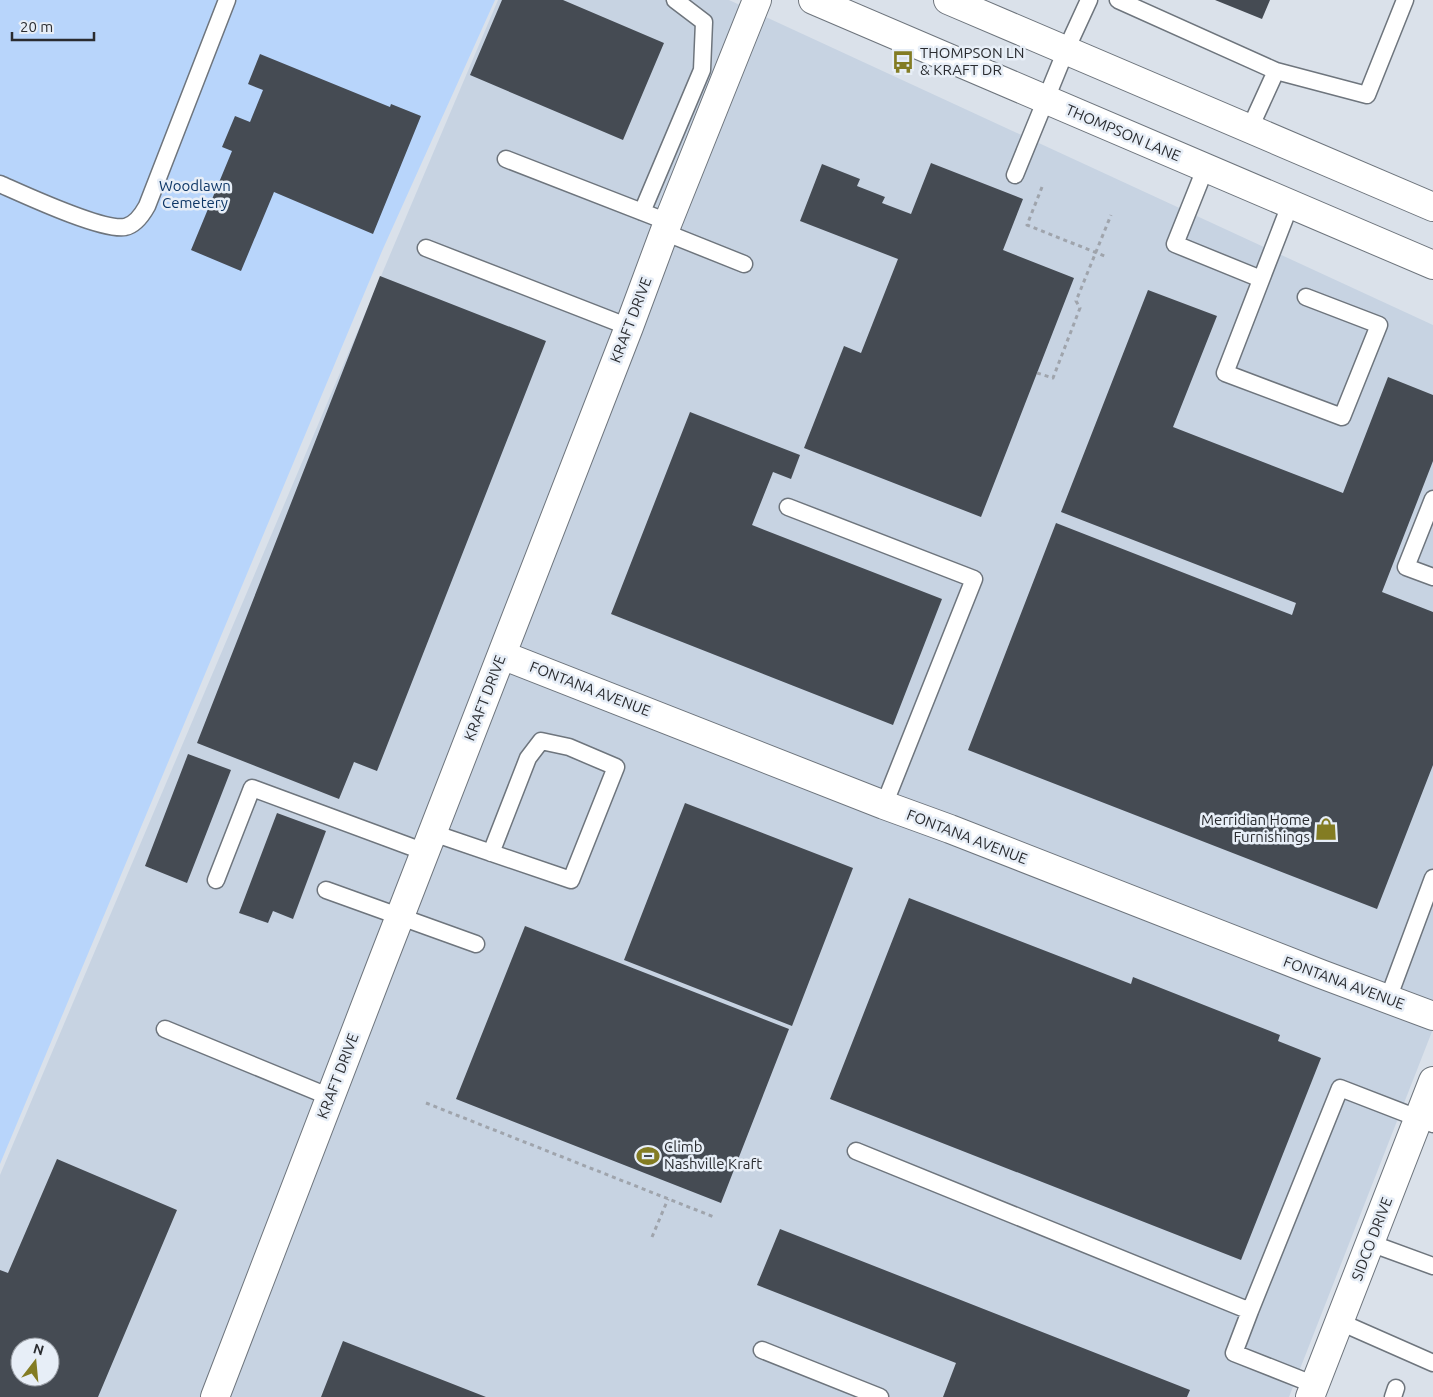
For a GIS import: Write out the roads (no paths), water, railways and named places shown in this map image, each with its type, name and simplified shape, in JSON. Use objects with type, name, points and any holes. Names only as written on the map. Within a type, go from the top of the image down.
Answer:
[{"type":"street","name":"KRAFT DRIVE","points":[[215,1397],[666,227],[756,0]]},
{"type":"street","name":"THOMPSON LANE","points":[[813,0],[1433,265]]},
{"type":"street","points":[[948,0],[1433,207]]},
{"type":"street","name":"FONTANA AVENUE","points":[[502,655],[1294,964],[1433,1016]]},
{"type":"street","name":"SIDCO DRIVE","points":[[1313,1391],[1370,1243],[1426,1122],[1433,1082]]},
{"type":"lane","points":[[0,184],[102,225],[123,227],[136,221],[147,206],[227,0]]},
{"type":"lane","points":[[642,212],[702,70],[704,22],[675,0]]},
{"type":"lane","points":[[1015,176],[1088,0]]},
{"type":"lane","points":[[1118,0],[1276,71],[1367,95],[1405,0]]},
{"type":"lane","points":[[1250,128],[1276,71]]},
{"type":"lane","points":[[506,159],[642,212],[666,227],[744,264]]},
{"type":"lane","points":[[1205,169],[1175,244],[1261,279]]},
{"type":"lane","points":[[1290,205],[1225,373],[1342,417],[1379,325],[1306,297]]},
{"type":"lane","points":[[426,248],[629,327]]},
{"type":"lane","points":[[1433,499],[1406,567],[1433,577]]},
{"type":"lane","points":[[788,507],[974,579],[884,805]]},
{"type":"lane","points":[[216,880],[252,788],[429,842],[491,853],[571,880],[616,767],[569,747],[541,741],[528,758],[491,853]]},
{"type":"lane","points":[[1388,999],[1433,878]]},
{"type":"lane","points":[[326,890],[476,944]]},
{"type":"lane","points":[[165,1029],[330,1097]]},
{"type":"lane","points":[[1313,1391],[1234,1353],[1340,1088],[1426,1122]]},
{"type":"lane","points":[[856,1151],[1250,1311]]},
{"type":"lane","points":[[1370,1243],[1433,1266]]},
{"type":"lane","points":[[1340,1322],[1433,1362]]},
{"type":"lane","points":[[762,1350],[880,1397]]},
{"type":"place","name":"THOMPSON LN & KRAFT DR","points":[[903,62]]},
{"type":"place","name":"Merridian Home Furnishings","points":[[1326,829]]},
{"type":"place","name":"Climb Nashville Kraft","points":[[648,1156]]},
{"type":"park label","name":"Woodlawn Cemetery","points":[[195,194]]}]
